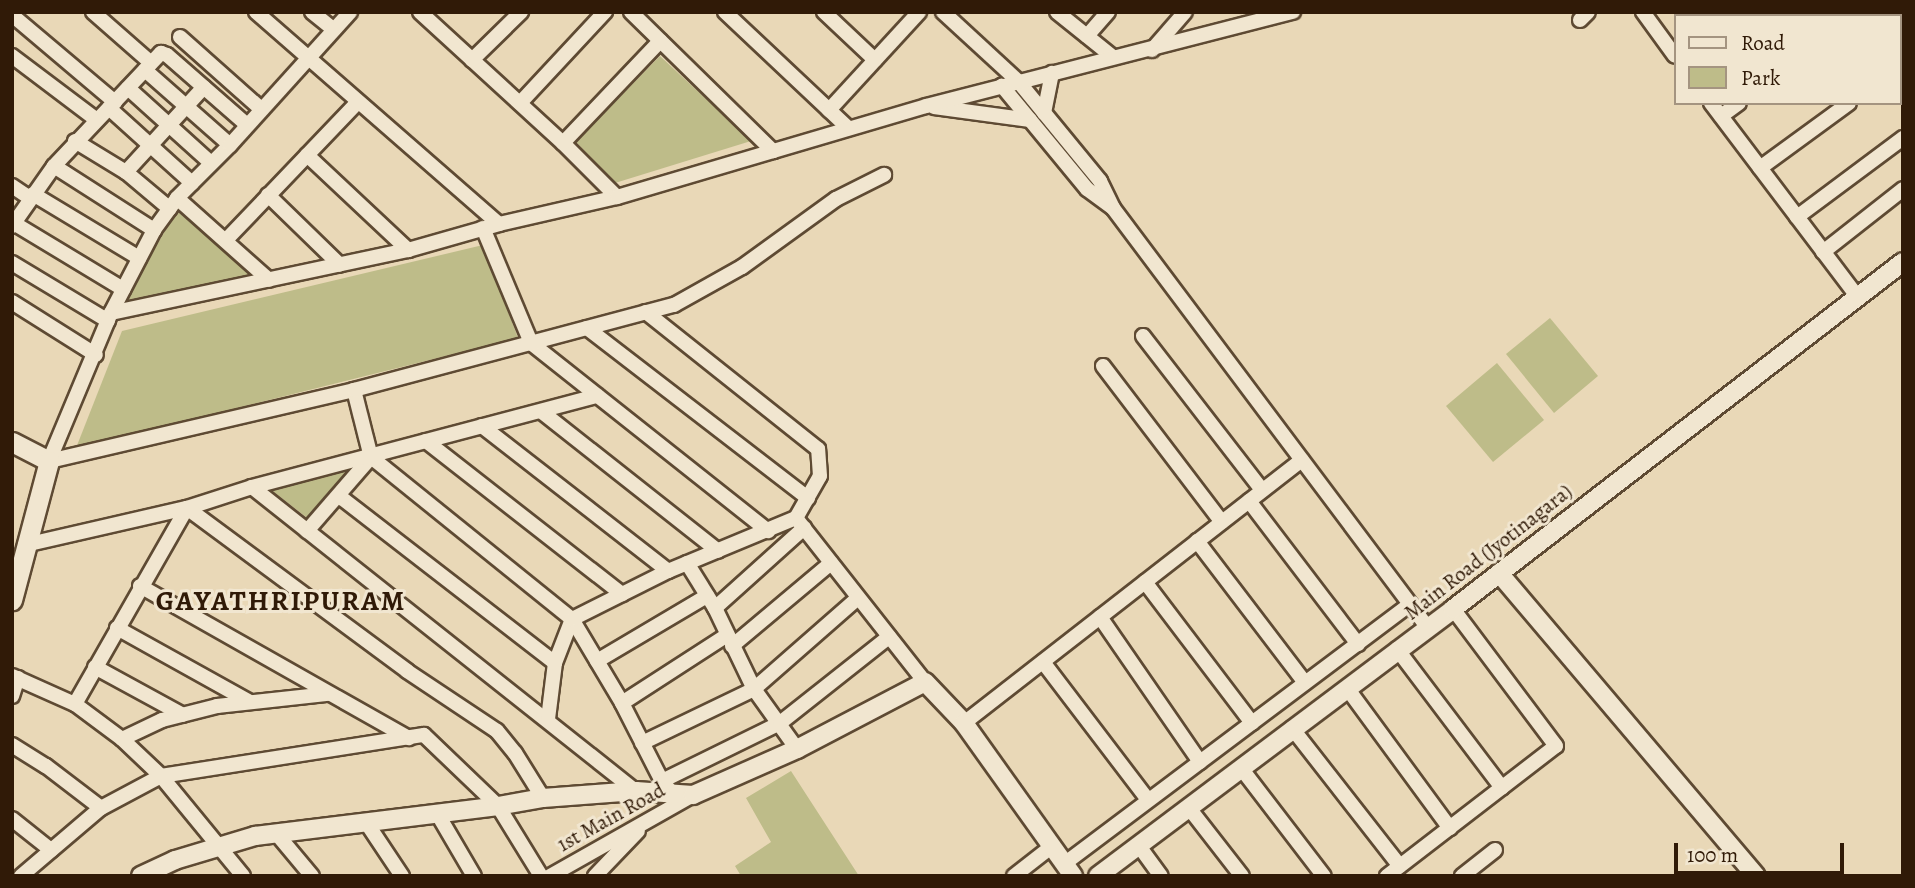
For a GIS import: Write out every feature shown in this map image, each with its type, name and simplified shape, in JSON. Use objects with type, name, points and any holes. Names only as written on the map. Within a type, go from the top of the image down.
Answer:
[{"type":"main road","points":[[12,442],[49,461],[16,573],[12,600]]},
{"type":"street","points":[[93,12],[230,145]]},
{"type":"street","points":[[256,12],[356,103],[499,224]]},
{"type":"street","points":[[312,12],[334,30]]},
{"type":"street","points":[[49,461],[96,355],[109,317],[153,230],[173,203],[230,145],[350,12]]},
{"type":"street","points":[[472,60],[521,12]]},
{"type":"street","points":[[520,103],[604,12]]},
{"type":"street","points":[[631,12],[773,151]]},
{"type":"street","points":[[824,12],[875,60]]},
{"type":"street","points":[[829,110],[919,12]]},
{"type":"street","points":[[943,12],[1018,81],[1100,181],[1113,208],[1428,628]]},
{"type":"street","points":[[1057,12],[1113,57]]},
{"type":"street","points":[[1087,36],[1108,12]]},
{"type":"street","points":[[1152,50],[1185,12]]},
{"type":"street","points":[[12,262],[109,317],[408,250],[483,228],[617,197],[847,127],[1293,12]]},
{"type":"street","points":[[1643,12],[1674,55]]},
{"type":"street","points":[[422,13],[563,143],[617,197]]},
{"type":"street","points":[[12,15],[112,105],[192,183]]},
{"type":"street","points":[[735,16],[847,127]]},
{"type":"street","points":[[180,37],[261,109]]},
{"type":"street","points":[[563,143],[660,41]]},
{"type":"street","points":[[123,289],[13,224],[31,196],[75,141],[164,52],[247,125]]},
{"type":"street","points":[[12,56],[97,120]]},
{"type":"street","points":[[1044,113],[1052,73]]},
{"type":"street","points":[[1002,86],[1087,189],[1113,208]]},
{"type":"street","points":[[126,172],[204,87]]},
{"type":"street","points":[[128,88],[211,163]]},
{"type":"street","points":[[226,240],[356,103]]},
{"type":"street","points":[[1713,105],[1857,296]]},
{"type":"street","points":[[1721,116],[1736,105]]},
{"type":"street","points":[[1760,168],[1846,105]]},
{"type":"street","points":[[926,106],[1030,120]]},
{"type":"street","points":[[1797,217],[1903,138]]},
{"type":"street","points":[[75,141],[226,240],[269,280]]},
{"type":"street","points":[[307,155],[408,250]]},
{"type":"street","points":[[54,166],[153,230]]},
{"type":"street","points":[[49,461],[354,390],[674,305],[742,267],[836,198],[884,175]]},
{"type":"street","points":[[12,186],[139,258]]},
{"type":"street","points":[[1823,252],[1903,188]]},
{"type":"street","points":[[268,195],[340,265]]},
{"type":"street","points":[[483,228],[531,343],[768,531]]},
{"type":"street","name":"Main Road (Jyotinagara)","points":[[1098,876],[1428,628],[1903,262]]},
{"type":"street","points":[[12,302],[96,355]]},
{"type":"street","points":[[597,661],[711,602],[800,523],[808,498],[820,476],[818,449],[646,313]]},
{"type":"street","points":[[587,328],[808,498]]},
{"type":"street","points":[[1143,336],[1262,490]]},
{"type":"street","points":[[1103,366],[1222,522]]},
{"type":"street","points":[[354,390],[371,457],[572,619],[668,788]]},
{"type":"street","points":[[25,545],[187,508],[252,486],[597,396]]},
{"type":"street","points":[[542,412],[718,551]]},
{"type":"street","points":[[482,426],[668,571]]},
{"type":"street","points":[[426,441],[622,594]]},
{"type":"street","points":[[307,531],[371,457]]},
{"type":"street","points":[[964,723],[1302,460]]},
{"type":"street","points":[[252,486],[548,719],[636,792]]},
{"type":"street","points":[[339,496],[555,663]]},
{"type":"street","points":[[1249,501],[1358,644]]},
{"type":"street","points":[[75,704],[140,586],[187,508]]},
{"type":"street","points":[[187,508],[407,671],[497,731],[515,753],[543,798]]},
{"type":"street","points":[[800,523],[925,682],[964,723],[1068,870],[1148,800],[1410,604]]},
{"type":"street","points":[[548,719],[555,663],[572,619],[687,563],[768,531],[800,523]]},
{"type":"street","points":[[1197,541],[1305,683]]},
{"type":"street","points":[[687,563],[711,602],[754,689],[797,749]]},
{"type":"street","points":[[621,703],[729,640],[831,563]]},
{"type":"street","points":[[1499,573],[1756,876]]},
{"type":"street","points":[[1144,582],[1252,723]]},
{"type":"street","points":[[140,586],[409,738]]},
{"type":"street","points":[[642,743],[754,689],[858,598]]},
{"type":"street","points":[[1387,876],[1556,746],[1452,609]]},
{"type":"street","points":[[1100,617],[1200,762]]},
{"type":"street","points":[[117,628],[250,702]]},
{"type":"street","points":[[668,788],[780,723],[889,637]]},
{"type":"street","points":[[1398,649],[1502,788]]},
{"type":"street","points":[[1042,662],[1148,800]]},
{"type":"street","points":[[96,667],[183,715]]},
{"type":"street","points":[[12,696],[15,677],[75,704],[122,739],[160,776],[243,876]]},
{"type":"street","points":[[143,875],[175,860],[276,833],[543,798],[668,788],[693,795],[797,749],[925,682]]},
{"type":"street","points":[[1347,688],[1450,828]]},
{"type":"street","points":[[122,739],[162,720],[183,715],[250,702],[328,694]]},
{"type":"street","points":[[1292,728],[1400,866]]},
{"type":"street","points":[[20,876],[101,808],[160,776],[419,735],[429,737],[498,806],[541,876]]},
{"type":"street","points":[[12,746],[46,766],[101,808]]},
{"type":"street","points":[[1241,768],[1324,876]]},
{"type":"street","name":"1st Main Road","points":[[550,876],[693,795]]},
{"type":"street","points":[[1189,808],[1242,876]]},
{"type":"street","points":[[437,813],[474,876]]},
{"type":"street","points":[[12,819],[51,850]]},
{"type":"street","points":[[595,876],[648,821]]},
{"type":"street","points":[[366,822],[402,876]]},
{"type":"street","points":[[276,833],[312,876]]},
{"type":"street","points":[[1139,846],[1161,876]]},
{"type":"street","points":[[1014,876],[1051,847]]},
{"type":"street","points":[[1462,876],[1495,850]]},
{"type":"green space","points":[[660,56],[751,141],[615,183],[576,142]]},
{"type":"green space","points":[[177,211],[253,274],[123,301]]},
{"type":"green space","points":[[483,245],[518,338],[76,448],[122,331]]},
{"type":"green space","points":[[1550,318],[1598,376],[1554,413],[1506,354]]},
{"type":"green space","points":[[1497,363],[1544,420],[1493,462],[1446,406]]},
{"type":"green space","points":[[362,464],[310,520],[270,489]]},
{"type":"green space","points":[[791,771],[859,876],[741,876],[735,866],[771,842],[746,798]]},
{"type":"district","name":"GAYATHRIPURAM","points":[[281,601]]}]
